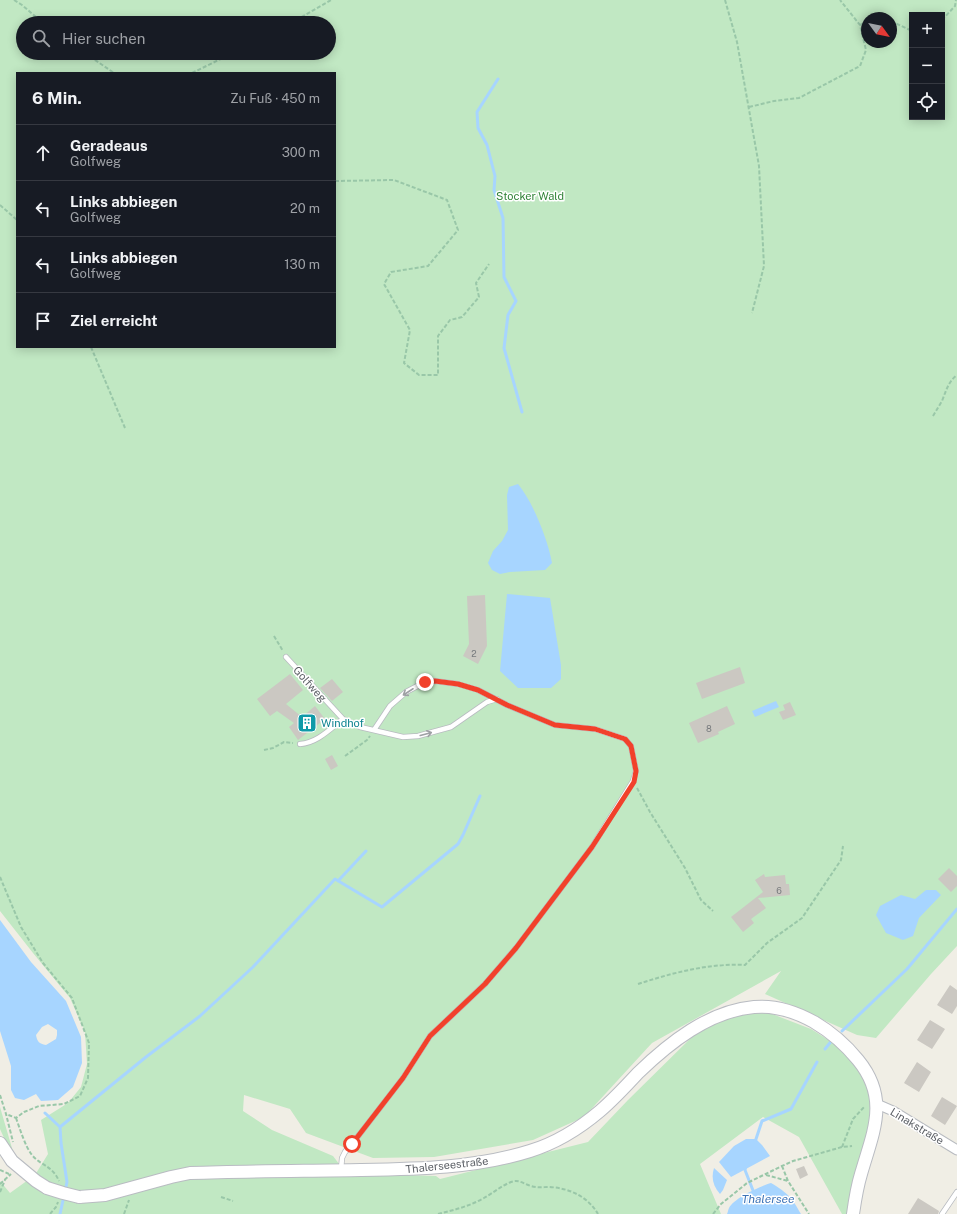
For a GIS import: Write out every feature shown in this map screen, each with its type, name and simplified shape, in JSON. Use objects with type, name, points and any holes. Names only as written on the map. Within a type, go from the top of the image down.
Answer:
[{"type":"main road","name":"Thalerseestraße","points":[[0,1143],[12,1161],[36,1181],[47,1188],[79,1197],[105,1195],[171,1177],[190,1174],[427,1168],[456,1166],[502,1158],[546,1145],[573,1130],[600,1112],[655,1057],[684,1035],[711,1019],[726,1013],[754,1006],[776,1008],[794,1013],[821,1026],[840,1040],[864,1067],[869,1075],[877,1104],[875,1128],[857,1188],[853,1214]]},
{"type":"street","name":"Linakstraße","points":[[877,1104],[893,1111],[957,1150]]},
{"type":"lane","name":"Golfweg","points":[[286,658],[342,719],[360,726],[403,737],[418,736],[451,727],[486,702],[497,699]]},
{"type":"lane","points":[[340,1170],[342,1158],[345,1152],[403,1078],[430,1036],[485,984],[516,948],[592,847],[634,782],[636,771],[631,746],[625,739],[595,729],[555,725],[507,705],[478,690],[458,684],[435,681],[425,682],[406,692],[390,706],[374,730]]},
{"type":"lane","points":[[300,744],[308,744],[321,736],[342,719]]},
{"type":"lane","points":[[942,1214],[957,1192]]},
{"type":"path","points":[[14,0],[34,16]]},
{"type":"path","points":[[303,16],[331,0]]},
{"type":"path","points":[[725,0],[737,42],[759,166],[764,266],[752,313]]},
{"type":"path","points":[[749,107],[774,101],[799,98],[860,66],[866,50],[860,25],[840,0]]},
{"type":"path","points":[[945,17],[955,6],[956,0]]},
{"type":"path","points":[[897,24],[909,30]]},
{"type":"path","points":[[95,60],[113,72]]},
{"type":"path","points":[[194,72],[218,60]]},
{"type":"path","points":[[336,181],[394,180],[447,200],[458,230],[428,266],[391,272],[384,284],[410,330],[404,363],[419,375],[438,375],[438,336],[450,320],[462,317],[479,297],[476,283],[489,264]]},
{"type":"path","points":[[0,205],[16,219]]},
{"type":"path","points":[[91,348],[125,428]]},
{"type":"path","points":[[933,416],[947,387],[957,375]]},
{"type":"path","points":[[274,636],[286,658]]},
{"type":"path","points":[[345,756],[367,740],[374,730]]},
{"type":"path","points":[[264,750],[273,748],[284,742],[300,744]]},
{"type":"path","points":[[634,782],[650,812],[685,868],[701,900],[713,911]]},
{"type":"path","points":[[638,984],[660,977],[696,969],[727,964],[745,965],[767,943],[802,918],[841,860],[843,846]]},
{"type":"path","points":[[0,877],[21,927],[43,963],[72,998],[89,1043],[88,1078],[80,1096],[64,1104],[39,1106],[24,1112],[16,1118]]},
{"type":"path","points":[[0,1095],[15,1147]]},
{"type":"path","points":[[842,1147],[853,1119],[865,1106],[877,1104]]},
{"type":"path","points":[[6,1114],[16,1118],[28,1148],[33,1156],[56,1174]]},
{"type":"path","points":[[713,1214],[721,1204],[747,1183],[793,1161],[842,1147],[852,1146]]},
{"type":"path","points":[[782,1166],[788,1181],[809,1214]]},
{"type":"path","points":[[0,1170],[10,1175]]},
{"type":"path","points":[[765,1175],[788,1181]]},
{"type":"path","points":[[0,1184],[7,1177],[0,1192]]},
{"type":"path","points":[[438,1214],[475,1202],[512,1182],[521,1181],[530,1186],[563,1189],[575,1193],[585,1198],[598,1214]]},
{"type":"path","points":[[221,1197],[233,1201]]},
{"type":"green space","name":"Stocker Wald","points":[[0,0],[957,0],[957,946],[876,1038],[857,1035],[765,994],[781,971],[652,1043],[584,1117],[533,1140],[434,1157],[373,1158],[306,1133],[290,1109],[244,1095],[243,1111],[272,1130],[333,1156],[346,1173],[436,1176],[440,1179],[588,1142],[698,1031],[754,1007],[811,1029],[846,1051],[871,1090],[872,1107],[851,1214],[842,1214],[799,1137],[763,1117],[700,1164],[721,1214],[0,1214],[0,1181],[10,1193],[35,1175],[48,1154],[41,1120],[68,1103],[81,1087],[87,1064],[85,1032],[70,998],[0,911]]},
{"type":"green space","points":[[0,1107],[14,1155],[9,1149],[0,1129]]},
{"type":"water","points":[[518,484],[529,501],[539,522],[547,543],[552,563],[545,570],[500,574],[492,570],[488,563],[493,551],[502,541],[508,530],[507,495],[509,487]]},
{"type":"water","points":[[507,594],[550,598],[561,665],[561,679],[551,688],[518,688],[500,671]]},
{"type":"water","points":[[776,701],[779,707],[755,717],[752,711]]},
{"type":"water","points":[[926,890],[936,890],[941,895],[919,918],[913,936],[903,940],[886,933],[876,915],[880,906],[901,895],[915,899]]},
{"type":"water","points":[[0,920],[31,962],[66,1001],[81,1037],[82,1063],[73,1087],[58,1100],[41,1101],[36,1094],[24,1100],[15,1098],[11,1090],[11,1066],[0,1031]],"holes":[[[48,1024],[57,1030],[56,1039],[46,1045],[38,1041],[36,1035],[42,1027]]]},
{"type":"water","points":[[746,1139],[756,1139],[770,1156],[731,1177],[719,1162],[734,1146]]},
{"type":"water","points":[[714,1168],[727,1180],[720,1194],[713,1182]]},
{"type":"water","name":"Thalersee","points":[[771,1183],[789,1196],[801,1214],[727,1214],[729,1208],[736,1200]]},
{"type":"building","points":[[485,595],[487,646],[478,664],[463,656],[469,644],[467,596]]},
{"type":"building","points":[[740,667],[745,683],[702,699],[696,683]]},
{"type":"building","points":[[290,674],[303,690],[286,704],[302,717],[315,706],[325,719],[298,740],[289,727],[294,723],[277,711],[270,716],[257,699]]},
{"type":"building","points":[[332,679],[343,692],[332,701],[320,688]]},
{"type":"building","points":[[790,702],[796,715],[783,720],[779,712],[785,710],[783,705]]},
{"type":"building","points":[[727,706],[735,724],[718,732],[719,734],[698,743],[689,723]]},
{"type":"building","points":[[332,755],[338,766],[331,770],[325,759]]},
{"type":"building","points":[[949,868],[957,876],[957,886],[951,892],[938,879]]},
{"type":"building","points":[[764,874],[765,877],[785,875],[786,884],[789,884],[790,895],[758,898],[766,908],[751,919],[754,923],[743,932],[731,917],[763,892],[755,880]]},
{"type":"building","points":[[950,985],[957,990],[957,1006],[952,1014],[937,1005]]},
{"type":"building","points":[[930,1020],[945,1029],[932,1049],[917,1040]]},
{"type":"building","points":[[917,1062],[931,1072],[919,1092],[904,1083]]},
{"type":"building","points":[[942,1097],[957,1106],[945,1125],[931,1116]]},
{"type":"building","points":[[804,1166],[808,1175],[800,1179],[796,1169]]},
{"type":"building","points":[[918,1198],[939,1211],[938,1214],[908,1214]]},
{"type":"waterway","points":[[498,79],[477,112],[478,128],[487,145],[495,176],[494,190],[503,218],[504,277],[516,301],[508,315],[504,348],[522,412]]},
{"type":"waterway","points":[[60,1127],[146,1057],[200,1016],[253,967],[335,879],[382,907],[458,844],[480,796]]},
{"type":"waterway","points":[[338,881],[366,851]]},
{"type":"waterway","points":[[842,1031],[907,969],[957,909]]},
{"type":"waterway","points":[[825,1049],[833,1039]]},
{"type":"waterway","points":[[755,1142],[762,1121],[791,1109],[817,1062]]},
{"type":"waterway","points":[[45,1113],[60,1127],[67,1182],[65,1191]]},
{"type":"waterway","points":[[746,1166],[745,1170],[754,1193]]},
{"type":"waterway","points":[[60,1214],[64,1196]]},
{"type":"place","name":"Windhof","points":[[307,723]]},
{"type":"route","points":[[352,1144],[403,1078],[430,1036],[485,984],[516,948],[592,847],[634,782],[636,771],[631,746],[625,739],[618,736],[595,729],[555,725],[507,705],[478,690],[458,684],[435,681],[425,682]]}]
